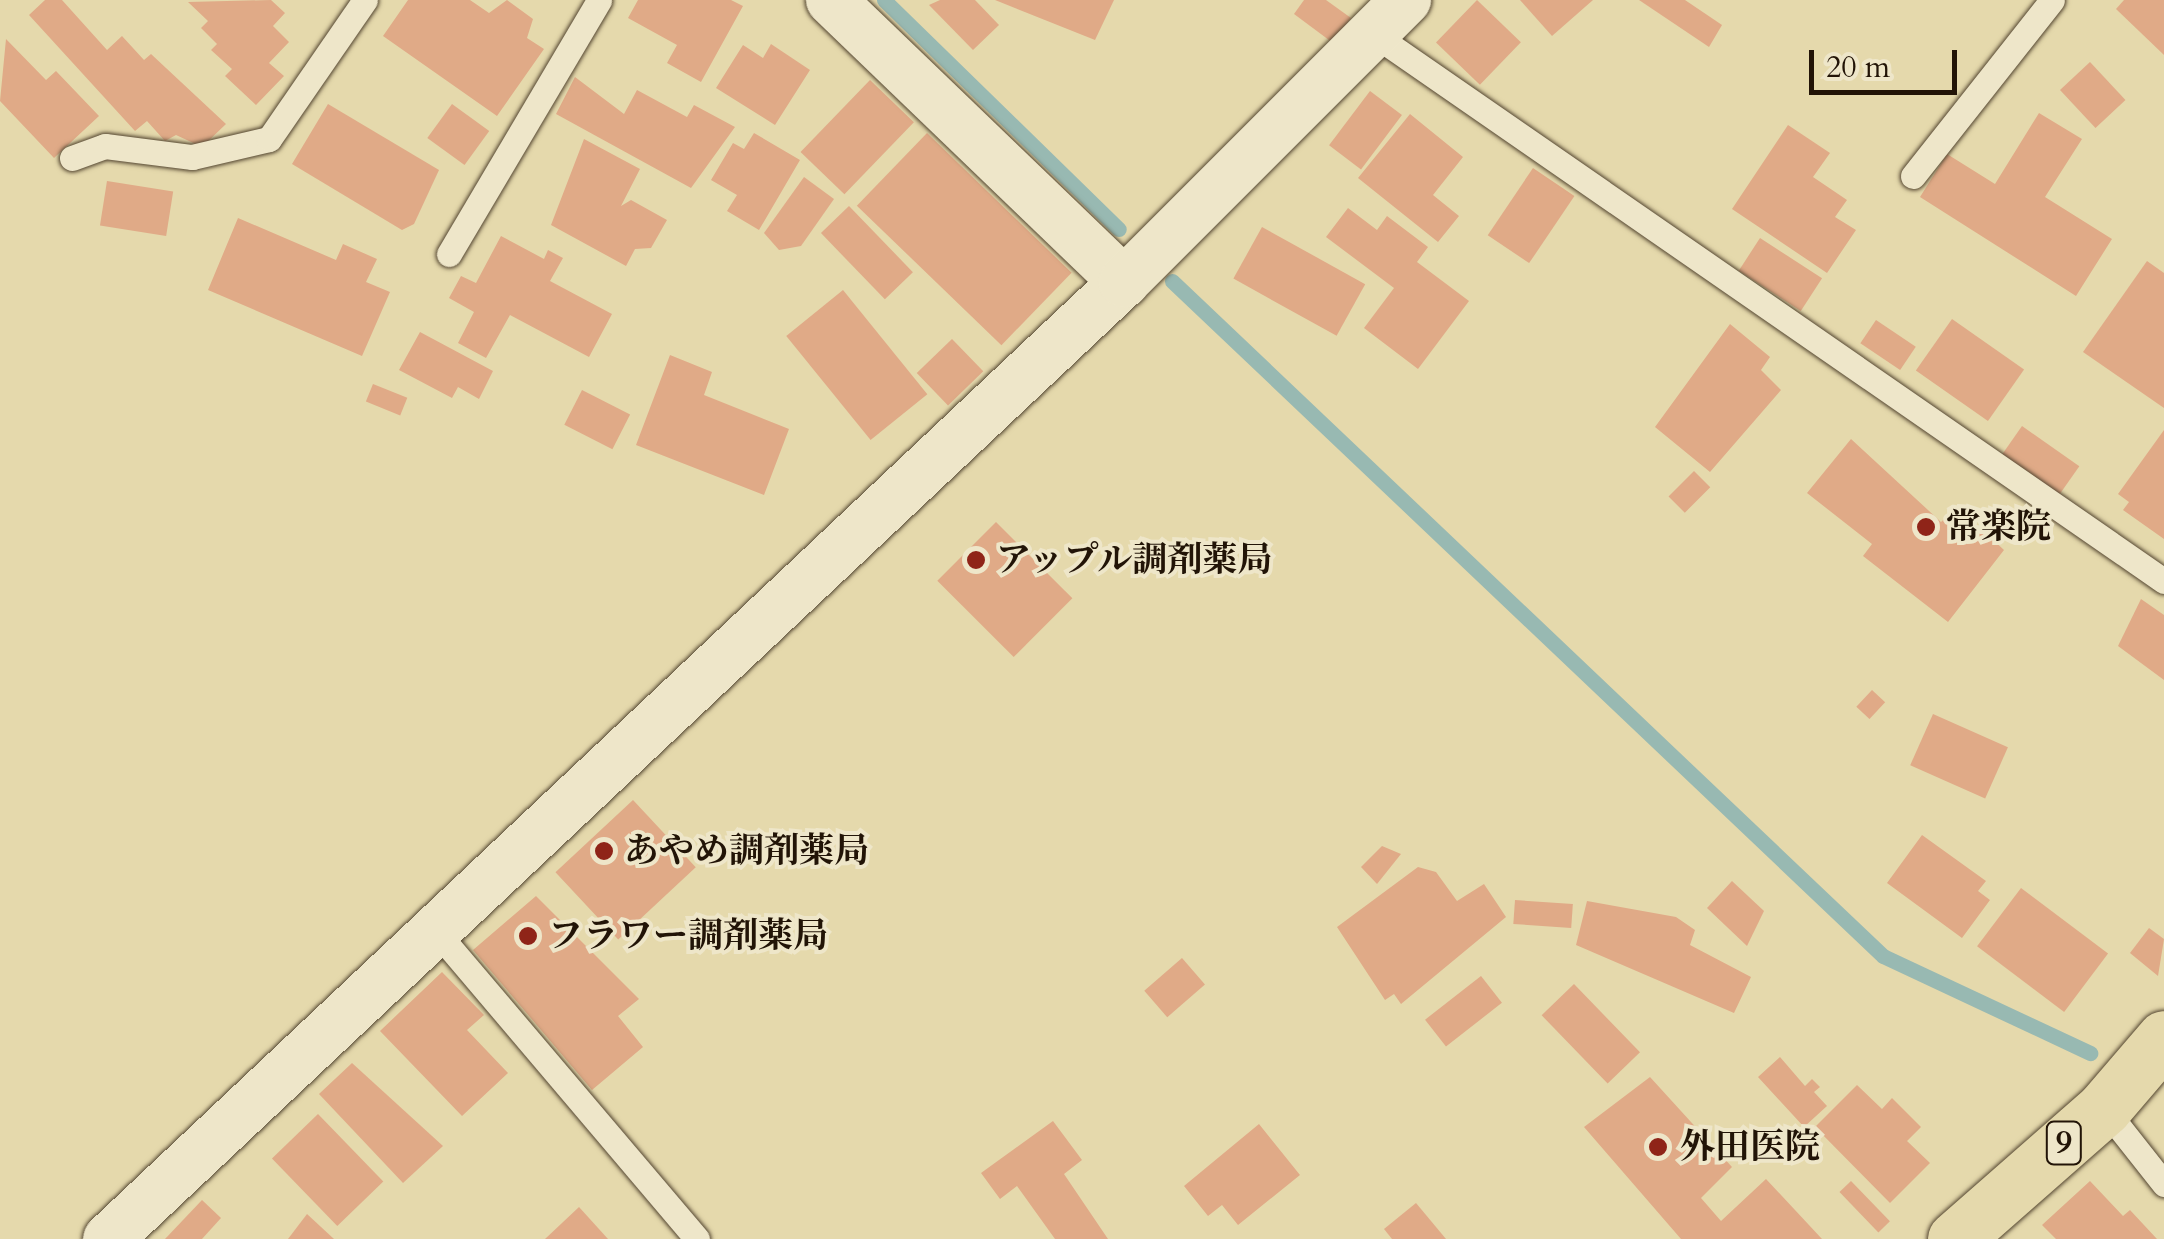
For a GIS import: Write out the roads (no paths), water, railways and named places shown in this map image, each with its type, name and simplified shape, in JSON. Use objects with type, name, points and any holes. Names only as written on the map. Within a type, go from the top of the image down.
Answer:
[{"type":"main road","name":"9","points":[[1955,1239],[2104,1108],[2164,1038]]},
{"type":"street","points":[[831,0],[1124,282]]},
{"type":"street","points":[[108,1239],[1124,282],[1389,16]]},
{"type":"lane","points":[[72,158],[105,146],[192,157],[269,139],[364,0]]},
{"type":"lane","points":[[449,254],[599,0]]},
{"type":"lane","points":[[1913,176],[2052,0]]},
{"type":"lane","points":[[1389,16],[2164,581]]},
{"type":"lane","points":[[435,930],[697,1239]]},
{"type":"lane","points":[[2104,1108],[2164,1184]]},
{"type":"waterway","points":[[884,0],[1119,229]]},
{"type":"waterway","points":[[1172,281],[1883,956],[2090,1053]]},
{"type":"place","name":"常楽院","points":[[1926,527]]},
{"type":"place","name":"アップル調剤薬局","points":[[976,560]]},
{"type":"place","name":"あやめ調剤薬局","points":[[604,851]]},
{"type":"place","name":"フラワー調剤薬局","points":[[528,936]]},
{"type":"place","name":"外田医院","points":[[1658,1147]]}]
